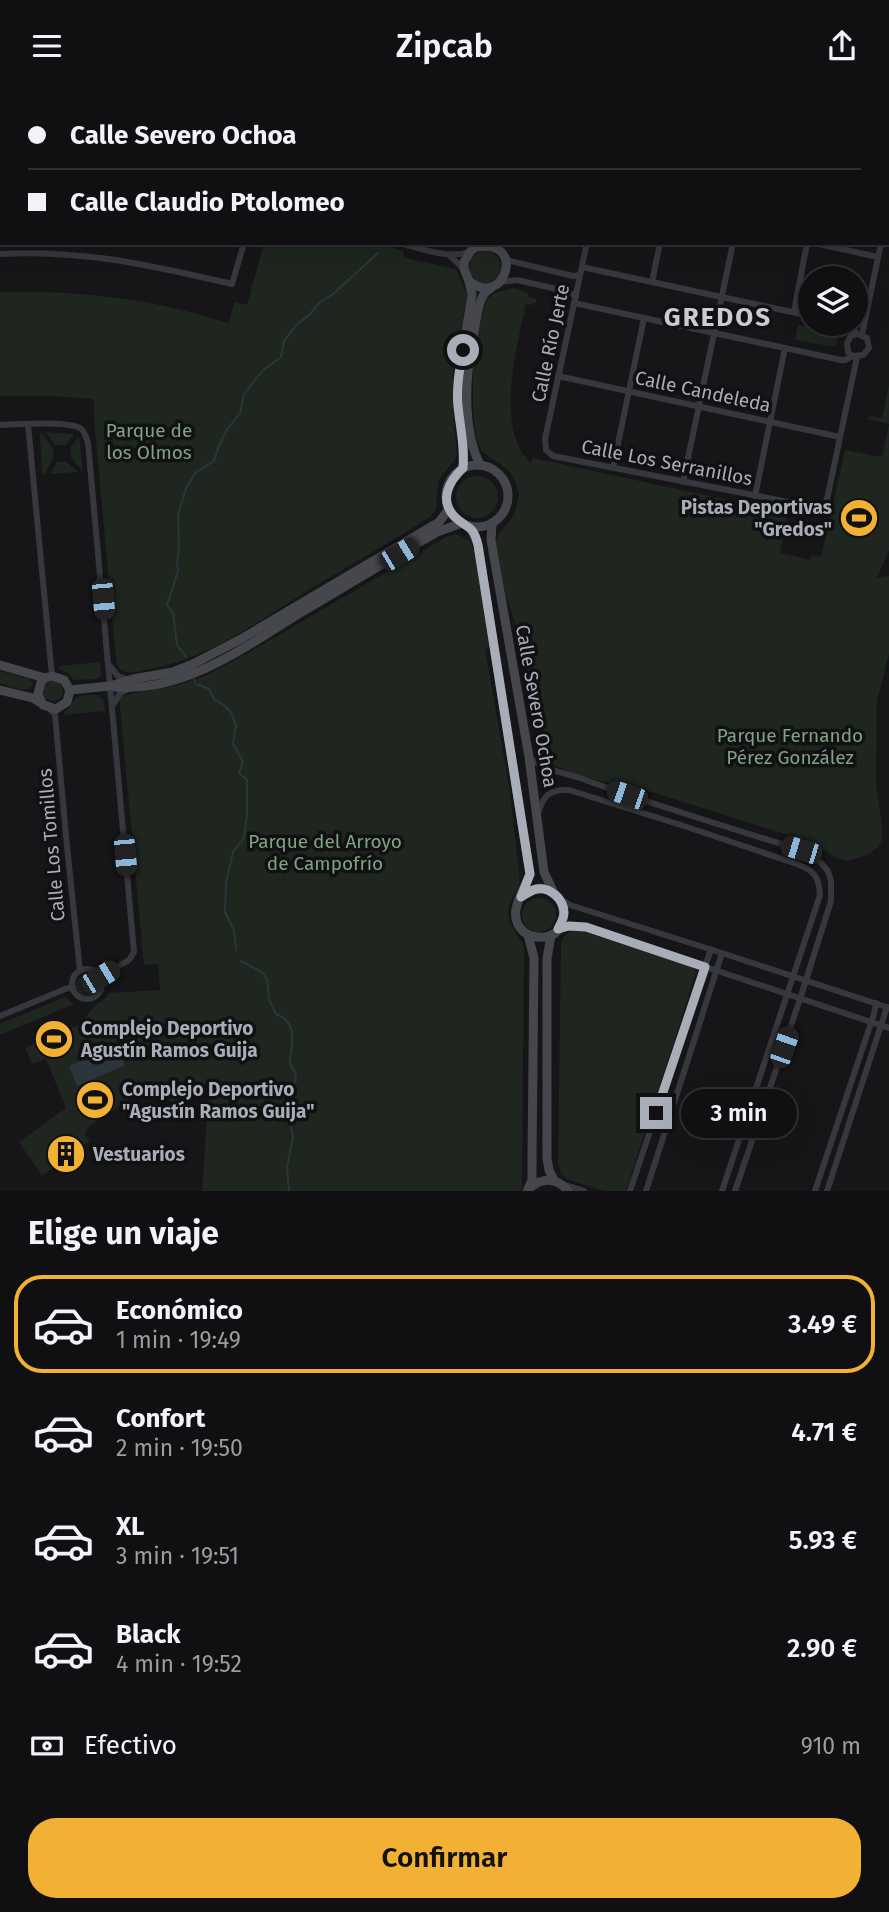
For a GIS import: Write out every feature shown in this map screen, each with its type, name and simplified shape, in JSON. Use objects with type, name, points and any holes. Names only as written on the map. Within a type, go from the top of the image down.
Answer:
[{"type":"main road","points":[[463,468],[464,446],[458,404],[459,373],[472,295],[464,262],[475,247],[488,245],[498,246],[506,260],[506,273],[484,293],[472,339],[468,373],[469,421],[472,446],[480,465]]},
{"type":"main road","points":[[469,281],[483,288],[496,284]]},
{"type":"main road","points":[[133,683],[159,684],[192,675],[444,529],[466,525],[478,527],[492,523],[502,515],[506,506],[507,489],[502,478],[480,465],[463,468],[449,485],[446,500],[449,509],[466,525]]},
{"type":"main road","points":[[70,690],[133,683],[173,671],[215,653],[439,522],[449,509]]},
{"type":"main road","name":"Calle Severo Ochoa","points":[[492,523],[491,540],[529,757],[544,872],[556,896]]},
{"type":"main road","name":"Calle Severo Ochoa","points":[[466,525],[476,537],[478,545],[530,874],[521,897]]},
{"type":"main road","points":[[0,665],[64,680],[70,690],[67,702],[56,709],[50,709],[33,698],[0,690]]},
{"type":"main road","points":[[48,677],[41,683],[38,694],[50,709]]},
{"type":"main road","points":[[527,1191],[532,1180],[534,958],[528,935],[519,927],[515,917],[516,905],[521,897],[534,889],[543,889],[556,896],[564,913],[554,932],[547,958],[547,1158],[549,1170],[562,1185]]},
{"type":"main road","points":[[528,935],[544,937],[554,932]]},
{"type":"main road","points":[[527,1191],[544,1180],[562,1185]]},
{"type":"street","points":[[0,254],[74,254],[145,264],[232,285],[243,245]]},
{"type":"street","points":[[408,245],[449,255],[460,255],[475,247]]},
{"type":"street","name":"Calle Río Jerte","points":[[546,450],[545,439],[587,245]]},
{"type":"street","points":[[652,282],[660,245]]},
{"type":"street","points":[[683,482],[733,245]]},
{"type":"street","points":[[794,312],[807,245]]},
{"type":"street","points":[[823,245],[878,257]]},
{"type":"street","points":[[868,300],[881,245]]},
{"type":"street","points":[[449,255],[464,269]]},
{"type":"street","points":[[506,260],[573,276],[580,275]]},
{"type":"street","points":[[582,267],[798,313]]},
{"type":"street","points":[[496,284],[516,280],[570,292],[575,300],[644,318],[841,361],[865,354],[869,348],[868,340],[862,336]]},
{"type":"street","points":[[613,468],[644,318]]},
{"type":"street","points":[[855,356],[848,352],[847,343],[849,338],[856,336]]},
{"type":"street","points":[[755,496],[785,348]]},
{"type":"street","points":[[840,437],[855,356]]},
{"type":"street","name":"Calle Candeleda","points":[[558,376],[840,437]]},
{"type":"street","points":[[28,424],[48,677]]},
{"type":"street","points":[[0,425],[68,425],[80,428],[86,434],[88,443],[109,673],[105,687],[111,697],[134,952],[129,960],[100,977]]},
{"type":"street","name":"Calle Los Serranillos","points":[[546,450],[553,456],[813,508],[824,507],[840,437]]},
{"type":"street","points":[[108,664],[118,676],[133,683],[120,693],[112,707]]},
{"type":"street","name":"Calle Los Tomillos","points":[[50,709],[80,971]]},
{"type":"street","points":[[529,757],[545,769],[566,773],[801,850],[820,862],[828,871],[831,901],[734,1191]]},
{"type":"street","points":[[537,815],[542,800],[550,793],[560,789],[569,790],[809,869],[816,876],[820,895],[722,1191]]},
{"type":"street","points":[[556,896],[570,905],[888,1008],[880,1025],[827,1191]]},
{"type":"street","points":[[554,932],[569,926],[586,927],[889,1028]]},
{"type":"street","points":[[630,1191],[711,949]]},
{"type":"street","points":[[646,1191],[722,953]]},
{"type":"street","points":[[89,969],[100,977],[101,991],[90,999],[81,998],[72,987],[74,978],[80,971],[89,969]]},
{"type":"street","points":[[0,1016],[72,987]]},
{"type":"street","points":[[815,1191],[876,1003]]},
{"type":"street","points":[[562,1185],[584,1191]]},
{"type":"green space","name":"Parque de los Olmos","points":[[263,245],[383,245],[403,251],[405,258],[456,269],[467,295],[453,367],[457,454],[438,482],[436,509],[430,517],[217,645],[173,663],[139,671],[124,671],[120,669],[116,659],[94,399],[0,396],[0,292],[116,298],[172,308],[228,323],[235,302],[247,305]]},
{"type":"green space","points":[[485,251],[496,256],[501,267],[496,278],[485,283],[474,278],[469,267],[474,256]]},
{"type":"green space","name":"Parque Fernando Pérez González","points":[[515,288],[528,293],[528,297],[537,299],[531,305],[526,304],[511,387],[513,430],[520,448],[531,463],[533,458],[788,513],[780,553],[810,560],[812,556],[821,557],[845,450],[882,457],[889,424],[889,550],[877,578],[889,576],[889,654],[877,701],[876,783],[882,840],[868,855],[847,861],[836,858],[804,840],[617,781],[615,785],[574,773],[553,765],[540,754],[518,633],[505,592],[496,541],[499,533],[512,518],[519,495],[515,480],[507,469],[481,451],[475,433],[473,410],[473,366],[477,333],[487,299],[495,293]]},
{"type":"green space","points":[[798,325],[798,336],[837,336],[837,344],[833,347],[795,340]]},
{"type":"green space","points":[[889,386],[889,424],[868,419],[869,416],[882,418]]},
{"type":"green space","points":[[40,432],[54,453],[44,475],[42,475]]},
{"type":"green space","points":[[46,432],[74,434],[66,445],[55,445]]},
{"type":"green space","points":[[79,436],[83,472],[71,458],[70,448]]},
{"type":"green space","points":[[57,462],[67,462],[78,472],[50,474]]},
{"type":"green space","points":[[477,476],[492,482],[498,497],[492,512],[477,518],[462,512],[456,497],[462,482]]},
{"type":"green space","name":"Parque del Arroyo de Campofrío","points":[[457,534],[470,541],[475,553],[492,646],[485,648],[510,792],[520,881],[508,915],[524,947],[521,1191],[202,1191],[209,1085],[172,1103],[156,1081],[87,1128],[85,1135],[90,1141],[42,1176],[19,1142],[66,1108],[46,1059],[32,1064],[25,1048],[83,1023],[81,1019],[109,993],[160,990],[158,964],[144,965],[119,696],[175,686],[205,676],[448,536]]},
{"type":"green space","points":[[100,662],[101,675],[97,679],[74,680],[59,669],[59,666]]},
{"type":"green space","points":[[0,671],[30,679],[33,683],[24,690],[0,683]]},
{"type":"green space","points":[[49,681],[57,681],[63,691],[57,701],[49,701],[43,695],[43,687]]},
{"type":"green space","points":[[98,695],[104,700],[105,711],[64,715],[77,697]]},
{"type":"green space","points":[[539,898],[551,903],[556,915],[551,927],[539,932],[527,927],[522,915],[527,903]]},
{"type":"green space","points":[[578,930],[693,967],[696,972],[626,1191],[604,1191],[567,1179],[561,1173],[558,1163],[561,945],[566,935]]},
{"type":"green space","points":[[87,974],[97,981],[98,985],[91,995],[87,996],[77,989],[76,985],[83,975]]},
{"type":"green space","points":[[65,997],[74,1004],[0,1035],[0,1024]]},
{"type":"shaded area","points":[[116,1046],[125,1065],[77,1086],[69,1066]]},
{"type":"waterway","points":[[186,657],[177,645],[173,613],[167,605],[178,571],[178,515],[186,488],[196,472],[214,461],[226,431],[240,413],[244,394],[263,370],[281,357],[284,341],[296,325],[378,253]]},
{"type":"waterway","points":[[194,679],[196,684],[209,689],[214,699],[231,713],[236,725],[233,743],[243,762],[239,773],[247,780],[244,838],[233,852],[226,883],[225,912],[234,930],[236,950]]},
{"type":"waterway","points":[[241,961],[263,973],[267,980],[269,999],[276,1014],[283,1017],[292,1033],[290,1060],[296,1074],[288,1109],[293,1137],[287,1168],[289,1191]]},
{"type":"place","name":"Pistas Deportivas \"Gredos\"","points":[[859,518]]},
{"type":"place","name":"Complejo Deportivo Agustín Ramos Guija","points":[[54,1039]]},
{"type":"place","name":"Complejo Deportivo \"Agustín Ramos Guija\"","points":[[95,1100]]},
{"type":"place","name":"Vestuarios","points":[[66,1154]]},
{"type":"district","name":"GREDOS","points":[[718,317]]},
{"type":"route","points":[[463,350],[458,404],[464,446],[463,468],[449,485],[446,500],[454,516],[470,526],[478,545],[530,874],[521,897],[534,889],[554,893],[559,898],[564,913],[558,929],[569,926],[586,927],[705,967],[656,1113]]}]
